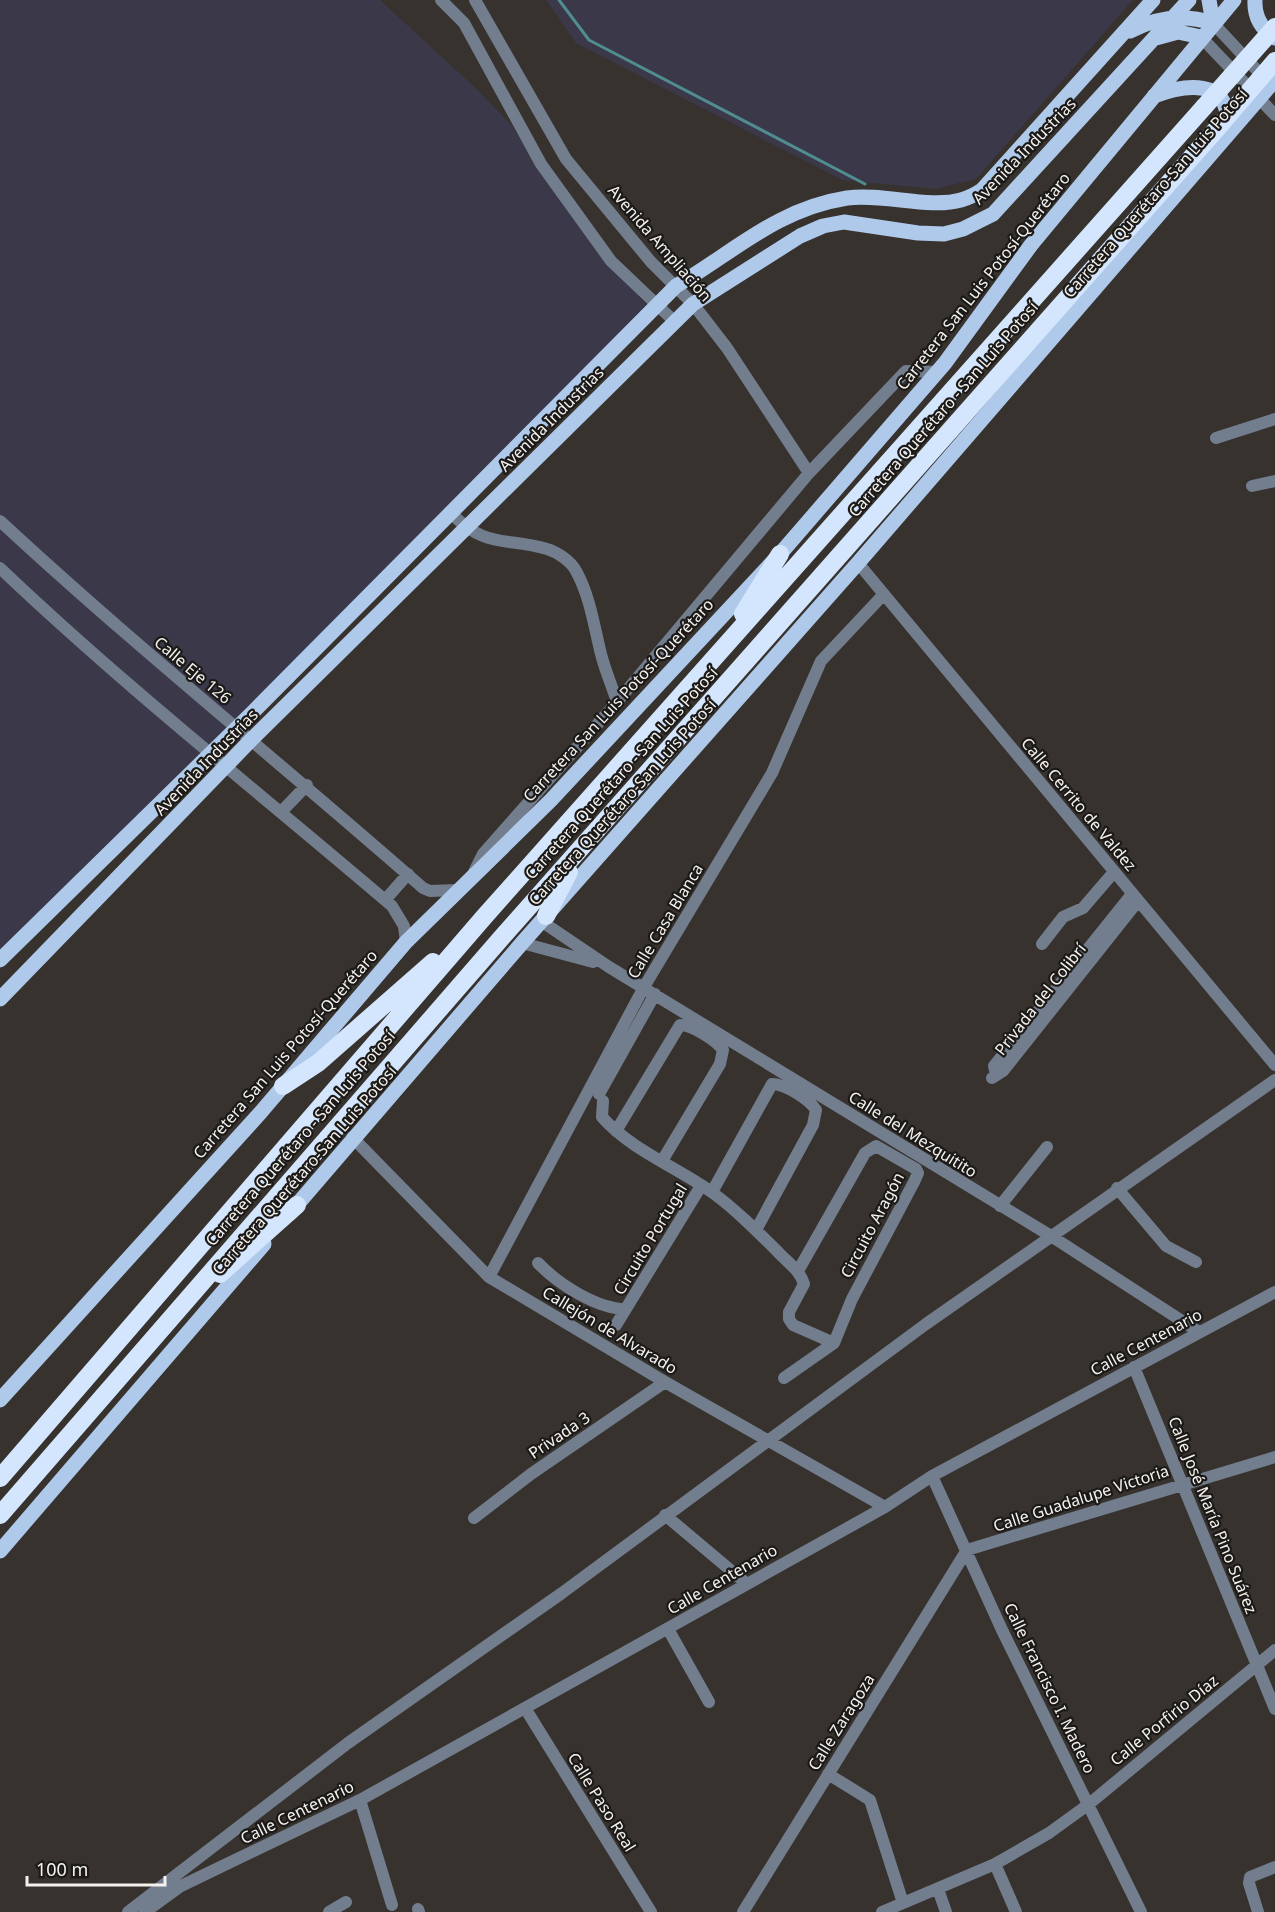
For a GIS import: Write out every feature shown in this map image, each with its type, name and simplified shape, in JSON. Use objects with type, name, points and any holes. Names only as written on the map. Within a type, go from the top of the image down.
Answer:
[{"type":"highway","name":"Carretera Querétaro - San Luis Potosí","points":[[0,1478],[484,917],[1275,27]]},
{"type":"highway","name":"Carretera Querétaro - San Luis Potosí","points":[[0,1515],[161,1327],[585,843],[1275,61]]},
{"type":"highway","points":[[718,655],[780,554]]},
{"type":"highway","points":[[543,918],[585,843]]},
{"type":"highway","points":[[283,1086],[318,1063],[484,917]]},
{"type":"highway","points":[[161,1327],[297,1205]]},
{"type":"main road","name":"Avenida Industrias","points":[[0,961],[590,375],[656,304],[676,286],[764,228],[790,214],[822,203],[877,196],[944,202],[962,200],[982,190],[1153,0]]},
{"type":"main road","name":"Avenida Industrias","points":[[0,999],[251,740],[693,304],[800,236],[823,226],[844,222],[944,234],[981,221],[993,214],[1188,0]]},
{"type":"main road","points":[[1188,0],[1192,18],[1201,37]]},
{"type":"main road","points":[[1122,36],[1149,22],[1173,17],[1214,23],[1209,0]]},
{"type":"main road","name":"Carretera San Luis Potosí-Querétaro","points":[[0,1400],[283,1086],[406,942],[560,791],[780,554],[938,372],[1030,245],[1234,0]]},
{"type":"main road","points":[[1255,0],[1257,17],[1264,30],[1275,38]]},
{"type":"main road","points":[[1153,39],[1178,32],[1201,37]]},
{"type":"main road","name":"Carretera Querétaro-San Luis Potosí","points":[[0,1551],[297,1205],[352,1137],[858,563],[1218,145],[1274,85]]},
{"type":"main road","points":[[1152,98],[1185,86],[1200,87],[1213,93],[1222,103],[1227,114],[1227,127],[1218,145]]},
{"type":"main road","points":[[0,961],[19,979]]},
{"type":"street","points":[[441,0],[464,23],[541,164],[611,261],[674,321]]},
{"type":"street","name":"Avenida Ampliación","points":[[475,0],[566,159],[651,262],[693,304],[727,348],[808,472]]},
{"type":"street","points":[[1214,23],[1274,85]]},
{"type":"street","points":[[1201,37],[1275,115]]},
{"type":"street","points":[[472,876],[483,854],[617,702],[808,472],[906,371],[938,372]]},
{"type":"street","points":[[1216,438],[1275,418]]},
{"type":"street","points":[[1252,486],[1275,482]]},
{"type":"street","points":[[451,513],[466,529],[490,540],[547,549],[560,555],[575,569],[589,605],[602,657],[617,702]]},
{"type":"street","name":"Calle Eje 126","points":[[0,521],[80,595],[236,728],[307,785],[408,874],[430,891],[457,890]]},
{"type":"street","name":"Calle Cerrito de Valdez","points":[[858,563],[1275,1065]]},
{"type":"street","points":[[0,568],[56,622],[225,768],[392,906],[404,926],[406,942]]},
{"type":"street","name":"Calle Casa Blanca","points":[[489,1277],[597,1095],[644,987],[772,773],[821,661],[884,594]]},
{"type":"street","points":[[281,812],[307,785]]},
{"type":"street","points":[[1042,944],[1063,917],[1083,908],[1114,872]]},
{"type":"street","points":[[385,900],[408,874]]},
{"type":"street","name":"Privada del Colibrí","points":[[994,1076],[993,1066],[1017,1046],[1135,898]]},
{"type":"street","name":"Calle del Mezquitito","points":[[543,918],[609,967],[1051,1236],[1199,1332]]},
{"type":"street","name":"Calle del Mezquitito","points":[[522,943],[568,953],[609,967]]},
{"type":"street","points":[[656,994],[597,1095],[612,1113],[614,1127],[707,1189],[756,1230],[798,1272],[804,1284],[789,1312],[790,1323],[834,1343]]},
{"type":"street","points":[[614,1127],[680,1025],[687,1026],[719,1045],[723,1050],[720,1064],[662,1161]]},
{"type":"street","points":[[128,1912],[145,1909],[167,1882],[348,1743],[562,1593],[665,1515],[1117,1188],[1275,1080]]},
{"type":"street","name":"Circuito Portugal","points":[[616,1325],[707,1189],[772,1084],[779,1085],[812,1104],[816,1110],[815,1120],[756,1230]]},
{"type":"street","name":"Callejón de Alvarado","points":[[352,1137],[489,1277],[665,1382],[885,1507]]},
{"type":"street","name":"Circuito Aragón","points":[[798,1272],[865,1153],[876,1146],[916,1169],[918,1173],[914,1182],[852,1299],[834,1343]]},
{"type":"street","points":[[1000,1206],[1047,1147]]},
{"type":"street","points":[[1117,1188],[1166,1246],[1196,1262]]},
{"type":"street","name":"Circuito Portugal","points":[[538,1263],[555,1280],[609,1309],[626,1309]]},
{"type":"street","name":"Calle Centenario","points":[[145,1909],[181,1886],[360,1800],[885,1507],[932,1476],[1275,1292]]},
{"type":"street","points":[[784,1378],[834,1343]]},
{"type":"street","name":"Calle José María Pino Suárez","points":[[1134,1367],[1275,1709]]},
{"type":"street","name":"Privada 3","points":[[474,1518],[531,1474],[665,1382]]},
{"type":"street","name":"Calle Guadalupe Victoria","points":[[967,1550],[1082,1517],[1182,1483],[1275,1456]]},
{"type":"street","name":"Calle Francisco I. Madero","points":[[932,1476],[1002,1630],[1141,1912]]},
{"type":"street","points":[[665,1515],[747,1584]]},
{"type":"street","name":"Calle Zaragoza","points":[[743,1912],[967,1550]]},
{"type":"street","points":[[668,1629],[709,1702]]},
{"type":"street","name":"Calle Porfirio Díaz","points":[[882,1912],[995,1864],[1032,1844],[1089,1804],[1275,1650]]},
{"type":"street","name":"Calle Paso Real","points":[[525,1708],[651,1912]]},
{"type":"street","points":[[828,1774],[870,1800],[903,1903]]},
{"type":"street","points":[[360,1800],[392,1905]]},
{"type":"street","points":[[995,1864],[1016,1912]]},
{"type":"street","points":[[1258,1912],[1249,1883],[1250,1877],[1275,1867]]},
{"type":"street","points":[[167,1882],[181,1886]]},
{"type":"street","points":[[938,1889],[946,1912]]},
{"type":"street","points":[[330,1912],[346,1902]]},
{"type":"shaded area","points":[[0,0],[380,0],[480,92],[513,127],[538,167],[611,265],[653,312],[0,957]]},
{"type":"shaded area","points":[[546,0],[1133,0],[976,179],[935,189],[842,180],[576,43]]},
{"type":"waterway","points":[[559,0],[589,40],[865,184]]}]
